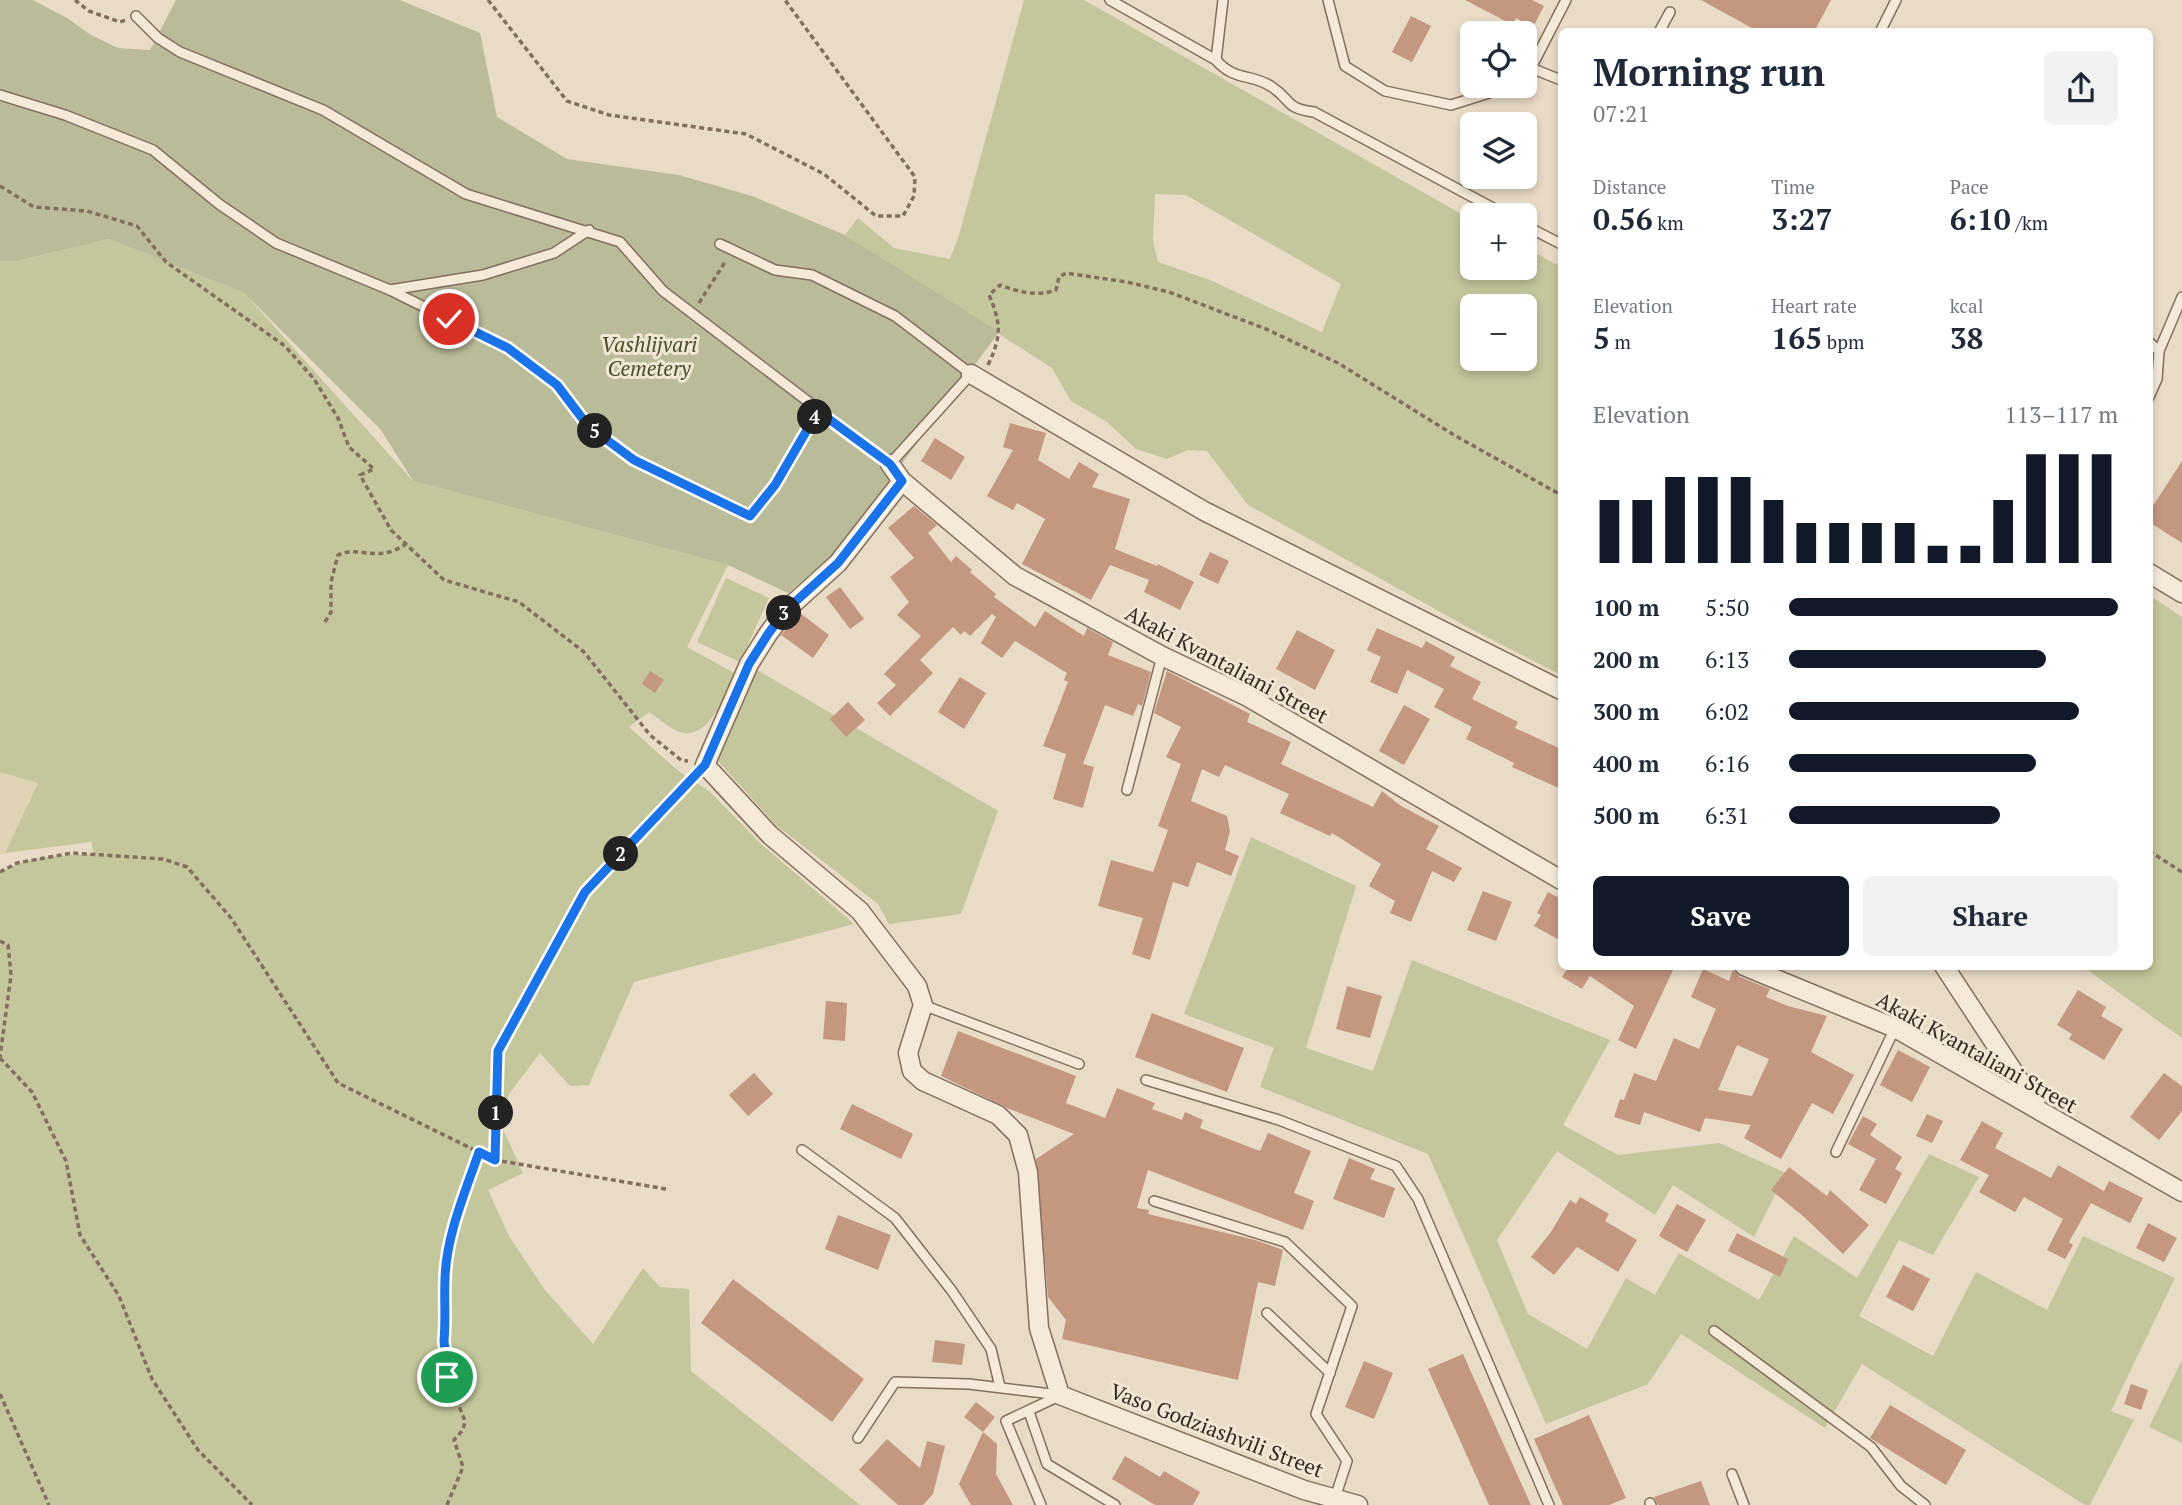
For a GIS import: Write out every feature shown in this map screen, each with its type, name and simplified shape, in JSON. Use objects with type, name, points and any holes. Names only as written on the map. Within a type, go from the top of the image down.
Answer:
[{"type":"street","points":[[976,376],[1205,511],[1558,688]]},
{"type":"street","name":"Akaki Kvantaliani Street","points":[[890,464],[902,481],[1015,576],[1162,656],[1246,696],[1558,878]]},
{"type":"street","points":[[902,481],[838,563],[785,611],[768,634],[749,664],[705,765],[770,835],[860,911],[917,986],[923,1005],[908,1053],[912,1072],[923,1080],[999,1115],[1018,1135],[1028,1172],[1039,1328],[1060,1395]]},
{"type":"street","points":[[2153,575],[2182,593]]},
{"type":"street","name":"Akaki Kvantaliani Street","points":[[1754,970],[1895,1028],[2182,1192]]},
{"type":"street","points":[[1947,970],[2039,1110]]},
{"type":"street","name":"Vaso Godziashvili Street","points":[[1060,1395],[1304,1489],[1359,1505]]},
{"type":"lane","points":[[1110,0],[1216,60],[1225,71],[1234,76],[1273,87],[1290,106],[1314,112],[1484,203]]},
{"type":"lane","points":[[1216,60],[1223,0]]},
{"type":"lane","points":[[1328,0],[1345,66],[1385,91],[1451,104],[1472,98]]},
{"type":"lane","points":[[1537,53],[1566,0]]},
{"type":"lane","points":[[1882,28],[1896,0]]},
{"type":"lane","points":[[1661,28],[1670,12]]},
{"type":"lane","points":[[136,16],[158,38],[180,51],[323,110],[466,194],[589,230],[620,242],[663,291],[890,464],[976,376],[895,316],[812,275],[775,270],[720,244]]},
{"type":"lane","points":[[1537,73],[1558,79]]},
{"type":"lane","points":[[0,95],[65,115],[153,150],[219,204],[276,243],[390,290],[508,348],[557,385],[588,426],[634,460],[750,516],[775,485],[818,411]]},
{"type":"lane","points":[[390,290],[483,275],[554,253],[589,230]]},
{"type":"lane","points":[[1537,232],[1558,242]]},
{"type":"lane","points":[[2153,388],[2157,379],[2159,351],[2182,297]]},
{"type":"lane","points":[[2153,346],[2159,351]]},
{"type":"lane","points":[[1127,790],[1162,656]]},
{"type":"lane","points":[[923,1005],[1079,1064]]},
{"type":"lane","points":[[1836,1152],[1895,1028]]},
{"type":"lane","points":[[1146,1080],[1279,1120],[1396,1166],[1418,1199],[1549,1505]]},
{"type":"lane","points":[[802,1150],[895,1219],[953,1291],[990,1349],[1000,1387]]},
{"type":"lane","points":[[1154,1201],[1285,1242],[1352,1306],[1316,1414],[1347,1461],[1335,1498]]},
{"type":"lane","points":[[1267,1312],[1331,1373]]},
{"type":"lane","points":[[1714,1331],[1871,1447],[1901,1486],[1925,1505]]},
{"type":"lane","points":[[858,1438],[895,1382],[1000,1387],[1060,1395]]},
{"type":"lane","points":[[1041,1505],[1006,1421],[1060,1395]]},
{"type":"lane","points":[[1028,1412],[1047,1465],[1115,1505]]},
{"type":"lane","points":[[1732,1474],[1744,1505]]},
{"type":"path","points":[[75,0],[89,11],[120,22],[136,16]]},
{"type":"path","points":[[488,0],[566,101],[609,115],[746,134],[824,174],[876,216],[903,216],[914,196],[915,177],[785,0]]},
{"type":"path","points":[[0,186],[34,207],[87,211],[137,226],[166,262],[293,354],[338,418],[349,447],[374,469],[360,475],[391,530],[443,580],[519,602],[584,652],[650,735],[681,760],[705,765]]},
{"type":"path","points":[[692,314],[732,250]]},
{"type":"path","points":[[976,376],[994,351],[1000,326],[989,295],[1000,285],[1027,293],[1048,293],[1056,290],[1059,277],[1066,273],[1128,282],[1181,297],[1266,330],[1338,363],[1454,435],[1558,493]]},
{"type":"path","points":[[325,622],[331,612],[331,582],[338,555],[347,551],[381,556],[407,544]]},
{"type":"path","points":[[495,1160],[498,1051],[585,892],[705,765]]},
{"type":"path","points":[[0,872],[17,863],[72,853],[163,859],[187,867],[231,918],[338,1083],[495,1160],[666,1189]]},
{"type":"path","points":[[2153,854],[2182,872]]},
{"type":"path","points":[[0,941],[8,945],[11,975],[0,1058],[32,1092],[66,1161],[80,1235],[119,1296],[152,1379],[198,1450],[252,1505]]},
{"type":"path","points":[[447,1505],[463,1467],[454,1440],[463,1430],[465,1421],[447,1377],[450,1368],[444,1342],[445,1278],[450,1242],[479,1152]]},
{"type":"path","points":[[0,1394],[48,1505]]},
{"type":"shaded area","points":[[0,772],[38,782],[5,853],[0,855]]},
{"type":"green space","name":"Vashlijvari Cemetery","points":[[0,0],[33,0],[118,48],[150,50],[176,0],[400,0],[480,33],[497,117],[567,159],[679,175],[752,196],[845,235],[999,332],[839,549],[788,593],[728,565],[413,481],[381,430],[244,293],[109,239],[17,261],[0,261]]},
{"type":"green space","points":[[1024,0],[1084,0],[1460,213],[1460,280],[1537,280],[1537,254],[1558,265],[1558,673],[1471,629],[1248,505],[1207,451],[1188,450],[1167,459],[1136,449],[1107,422],[1071,401],[1052,368],[845,235],[858,218],[894,248],[950,259]],"holes":[[[1155,194],[1186,195],[1341,284],[1322,332],[1210,280],[1158,262],[1153,240]]]},
{"type":"green space","points":[[109,239],[244,293],[413,481],[728,565],[687,647],[736,674],[721,704],[706,724],[688,733],[677,731],[649,712],[629,727],[676,769],[709,791],[761,844],[854,924],[634,982],[589,1085],[570,1086],[540,1053],[509,1094],[501,1125],[523,1173],[488,1190],[509,1236],[545,1290],[593,1344],[643,1268],[660,1287],[689,1289],[691,1371],[860,1505],[0,1505],[0,872],[34,860],[94,854],[91,842],[5,853],[38,783],[0,772],[0,261],[17,261]]},
{"type":"green space","points":[[726,578],[769,598],[740,662],[697,642]]},
{"type":"green space","points":[[2153,598],[2182,617],[2182,1038],[2088,970],[2153,970]]},
{"type":"green space","points":[[754,668],[998,811],[961,914],[889,924],[878,904],[776,825],[718,761]]},
{"type":"green space","points":[[1251,837],[1356,886],[1306,1048],[1373,1071],[1412,960],[1610,1040],[1563,1125],[1618,1155],[1719,1143],[1786,1173],[1754,1237],[1673,1185],[1655,1215],[1557,1151],[1497,1240],[1528,1314],[1587,1349],[1626,1278],[1655,1295],[1679,1253],[1759,1300],[1794,1236],[1857,1278],[1929,1154],[1979,1177],[1933,1255],[1899,1240],[1859,1316],[1933,1356],[1976,1272],[2047,1310],[2083,1236],[2175,1278],[2111,1411],[2134,1420],[2090,1505],[2085,1505],[1862,1364],[1825,1428],[1681,1334],[1648,1384],[1546,1424],[1428,1154],[1260,1087],[1274,1048],[1184,1014]]},
{"type":"green space","points":[[2182,1360],[2182,1443],[2149,1427]]},
{"type":"building","points":[[1465,0],[1532,0],[1544,6],[1536,21],[1522,21],[1516,18],[1515,21],[1505,21]]},
{"type":"building","points":[[1701,0],[1831,0],[1816,28],[1752,28]]},
{"type":"building","points":[[1411,16],[1431,26],[1412,62],[1392,52]]},
{"type":"building","points":[[1010,423],[1046,433],[1038,460],[1069,479],[1079,462],[1099,474],[1092,487],[1130,499],[1115,549],[1157,566],[1158,564],[1194,582],[1180,610],[1144,592],[1149,580],[1110,565],[1091,600],[1022,564],[1045,519],[1017,503],[1013,510],[987,496],[1013,450],[1003,447]]},
{"type":"building","points":[[935,438],[965,457],[951,480],[921,461]]},
{"type":"building","points":[[2182,461],[2182,543],[2153,525],[2153,506]]},
{"type":"building","points":[[914,506],[937,525],[928,533],[951,562],[956,556],[996,594],[994,597],[1035,627],[1045,611],[1084,636],[1087,628],[1113,642],[1108,655],[1151,672],[1142,706],[1138,704],[1133,716],[1105,705],[1083,764],[1094,767],[1083,808],[1053,799],[1066,754],[1043,746],[1068,682],[1064,680],[1067,673],[1015,641],[1002,658],[981,643],[996,617],[992,614],[970,636],[964,631],[961,635],[953,627],[920,660],[933,673],[890,716],[877,703],[896,685],[884,674],[921,636],[897,615],[909,602],[890,577],[914,558],[888,528]]},
{"type":"building","points":[[1210,552],[1229,561],[1218,584],[1199,575]]},
{"type":"building","points":[[840,587],[864,619],[850,629],[826,597]]},
{"type":"building","points":[[800,613],[829,635],[813,658],[781,635]]},
{"type":"building","points":[[1377,628],[1422,648],[1426,641],[1455,657],[1450,666],[1481,682],[1472,699],[1518,722],[1515,728],[1558,748],[1558,788],[1512,767],[1514,763],[1466,739],[1472,727],[1434,707],[1444,689],[1407,670],[1397,694],[1370,682],[1381,657],[1367,650]]},
{"type":"building","points":[[1297,630],[1335,650],[1315,690],[1276,669]]},
{"type":"building","points":[[650,671],[664,680],[655,693],[642,684]]},
{"type":"building","points":[[1167,671],[1250,714],[1247,722],[1291,742],[1281,764],[1373,807],[1382,791],[1401,806],[1439,826],[1426,849],[1462,868],[1454,882],[1432,871],[1411,922],[1390,913],[1395,901],[1369,886],[1381,864],[1332,833],[1330,836],[1280,813],[1289,794],[1225,765],[1219,777],[1202,769],[1191,801],[1227,816],[1230,831],[1225,850],[1239,856],[1231,876],[1197,862],[1188,887],[1173,882],[1150,960],[1132,954],[1143,918],[1098,906],[1111,860],[1153,872],[1168,830],[1158,826],[1181,764],[1166,757],[1181,727],[1154,713]]},
{"type":"building","points":[[960,677],[986,693],[964,729],[938,712]]},
{"type":"building","points":[[848,702],[865,720],[846,737],[830,719]]},
{"type":"building","points":[[1404,705],[1430,719],[1404,765],[1379,751]]},
{"type":"building","points":[[1483,891],[1512,902],[1496,941],[1467,930]]},
{"type":"building","points":[[1548,892],[1558,897],[1558,939],[1534,926],[1541,915],[1537,913]]},
{"type":"building","points":[[1566,970],[1673,970],[1636,1049],[1618,1040],[1634,1006],[1590,976],[1582,989],[1562,977]]},
{"type":"building","points":[[1703,970],[1729,981],[1733,970],[1740,977],[1770,989],[1766,997],[1827,1016],[1811,1052],[1854,1075],[1833,1114],[1812,1103],[1781,1159],[1744,1138],[1751,1125],[1705,1118],[1700,1132],[1644,1112],[1640,1125],[1614,1117],[1634,1073],[1656,1081],[1674,1038],[1699,1049],[1716,1009],[1691,997]],"holes":[[[1737,1045],[1769,1059],[1752,1096],[1718,1090]]]},
{"type":"building","points":[[1347,986],[1382,996],[1370,1038],[1336,1029]]},
{"type":"building","points":[[2078,990],[2106,1007],[2101,1016],[2123,1029],[2104,1060],[2069,1039],[2072,1034],[2057,1025]]},
{"type":"building","points":[[826,1001],[847,1003],[845,1041],[823,1039]]},
{"type":"building","points":[[1152,1013],[1244,1048],[1227,1092],[1135,1057]]},
{"type":"building","points":[[958,1031],[1076,1076],[1066,1103],[1105,1118],[1117,1088],[1155,1103],[1152,1109],[1182,1120],[1185,1112],[1203,1120],[1200,1128],[1260,1151],[1268,1133],[1311,1151],[1294,1193],[1314,1201],[1303,1230],[1148,1170],[1137,1208],[1149,1210],[1148,1214],[1255,1240],[1283,1250],[1275,1286],[1258,1282],[1238,1380],[1062,1339],[1066,1320],[1048,1297],[1036,1159],[1074,1134],[1007,1108],[941,1076]]},
{"type":"building","points":[[1898,1050],[1930,1067],[1912,1102],[1880,1085]]},
{"type":"building","points":[[754,1073],[773,1094],[748,1116],[729,1095]]},
{"type":"building","points":[[2164,1073],[2182,1086],[2182,1111],[2159,1140],[2130,1117]]},
{"type":"building","points":[[852,1104],[913,1134],[901,1159],[840,1129]]},
{"type":"building","points":[[1927,1114],[1943,1121],[1932,1143],[1916,1136]]},
{"type":"building","points":[[1863,1116],[1877,1124],[1870,1135],[1902,1157],[1895,1169],[1902,1173],[1886,1204],[1859,1190],[1876,1159],[1848,1144]]},
{"type":"building","points":[[1982,1121],[2003,1133],[1995,1148],[2051,1178],[2058,1165],[2104,1191],[2109,1181],[2143,1198],[2130,1223],[2091,1203],[2069,1242],[2073,1245],[2065,1259],[2047,1250],[2063,1219],[2024,1197],[2015,1212],[1979,1192],[1989,1175],[1960,1160]]},
{"type":"building","points":[[1349,1158],[1375,1169],[1370,1179],[1395,1188],[1384,1218],[1333,1199]]},
{"type":"building","points":[[1789,1167],[1827,1196],[1830,1190],[1869,1225],[1843,1254],[1771,1190]]},
{"type":"building","points":[[1580,1197],[1609,1214],[1605,1221],[1637,1240],[1618,1272],[1577,1247],[1554,1275],[1531,1257],[1551,1232],[1570,1200],[1576,1204]]},
{"type":"building","points":[[1677,1204],[1706,1220],[1687,1252],[1659,1236]]},
{"type":"building","points":[[838,1215],[891,1235],[878,1270],[825,1249]]},
{"type":"building","points":[[2148,1223],[2177,1238],[2164,1262],[2136,1248]]},
{"type":"building","points":[[1737,1233],[1788,1259],[1780,1277],[1728,1251]]},
{"type":"building","points":[[1903,1265],[1930,1279],[1913,1311],[1886,1297]]},
{"type":"building","points":[[733,1279],[864,1379],[832,1422],[701,1323]]},
{"type":"building","points":[[935,1340],[965,1344],[962,1365],[932,1362]]},
{"type":"building","points":[[1463,1354],[1531,1505],[1489,1505],[1428,1369]]},
{"type":"building","points":[[1364,1361],[1393,1373],[1374,1419],[1345,1407]]},
{"type":"building","points":[[2131,1384],[2148,1390],[2141,1410],[2124,1404]]},
{"type":"building","points":[[976,1402],[995,1417],[983,1432],[964,1417]]},
{"type":"building","points":[[1890,1405],[1966,1450],[1946,1485],[1870,1438]]},
{"type":"building","points":[[1589,1415],[1626,1498],[1609,1505],[1563,1505],[1534,1439]]},
{"type":"building","points":[[983,1432],[997,1444],[996,1474],[1013,1505],[971,1505],[959,1484]]},
{"type":"building","points":[[887,1439],[920,1468],[927,1441],[945,1446],[933,1494],[923,1505],[898,1505],[859,1470]]},
{"type":"building","points":[[1125,1456],[1160,1477],[1164,1471],[1200,1492],[1193,1505],[1155,1505],[1112,1479]]},
{"type":"building","points":[[1701,1481],[1710,1505],[1658,1505],[1654,1497]]},
{"type":"route","points":[[447,1377],[450,1368],[444,1342],[445,1278],[450,1242],[479,1152],[495,1160],[498,1051],[585,892],[705,765],[749,664],[768,634],[785,611],[838,563],[902,481],[890,464],[818,411],[775,485],[750,516],[664,477],[634,460],[588,426],[557,385],[508,348],[449,319]]}]
